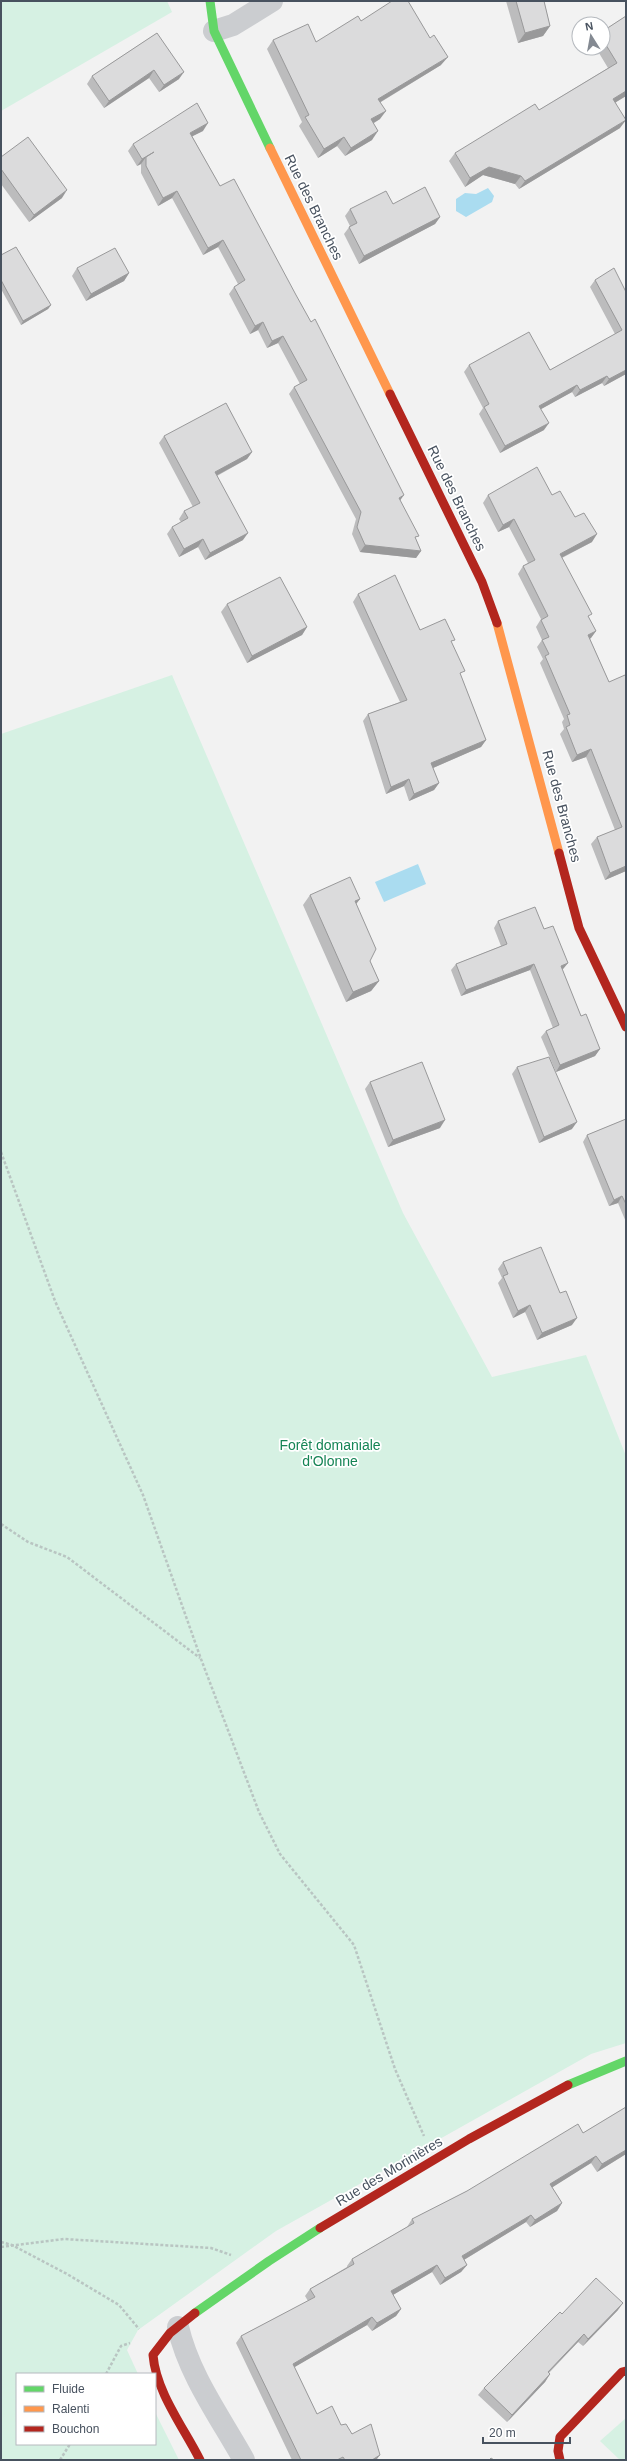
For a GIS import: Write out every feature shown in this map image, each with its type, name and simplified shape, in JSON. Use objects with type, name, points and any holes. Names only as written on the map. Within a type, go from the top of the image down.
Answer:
[{"type":"street","name":"Rue des Branches","points":[[210,1],[214,31],[482,582],[498,625],[579,928],[626,1027]]},
{"type":"street","points":[[214,31],[233,25],[272,1]]},
{"type":"street","name":"Rue des Morinières","points":[[200,2460],[153,2364],[155,2348],[178,2327],[260,2265],[434,2160],[555,2092],[626,2061]]},
{"type":"street","points":[[178,2327],[183,2349],[194,2372],[244,2460]]},
{"type":"street","points":[[560,2460],[558,2451],[560,2437],[622,2372],[626,2371]]},
{"type":"path","points":[[1,1152],[54,1301],[144,1495],[201,1659],[259,1812],[280,1854],[354,1945],[395,2069],[434,2160]]},
{"type":"path","points":[[1,1524],[28,1542],[67,1557],[201,1659]]},
{"type":"path","points":[[1,2247],[72,2239],[211,2248],[236,2257]]},
{"type":"path","points":[[1,2242],[12,2245],[67,2274],[119,2305],[142,2332]]},
{"type":"path","points":[[107,2373],[121,2346],[137,2341]]},
{"type":"path","points":[[60,2460],[69,2445]]},
{"type":"green space","points":[[1,1],[167,1],[172,12],[1,111]]},
{"type":"green space","name":"Forêt domaniale d'Olonne","points":[[172,675],[403,1213],[492,1377],[586,1355],[626,1456],[626,2043],[591,2054],[276,2231],[138,2330],[127,2350],[138,2373],[16,2373],[16,2445],[156,2445],[156,2414],[179,2460],[1,2460],[1,734]]},
{"type":"green space","points":[[626,2418],[626,2460],[620,2460],[600,2441]]},
{"type":"water","points":[[488,188],[494,196],[492,202],[466,217],[456,211],[456,199],[465,193],[476,194]]},
{"type":"water","points":[[418,864],[426,884],[384,902],[375,882]]},
{"type":"building","points":[[392,1],[408,1],[430,38],[434,35],[448,57],[378,99],[386,111],[371,119],[378,131],[351,148],[344,137],[324,149],[305,117],[309,115],[273,40],[308,24],[316,42],[358,16],[361,21]]},
{"type":"building","points":[[516,1],[544,1],[550,26],[525,33]]},
{"type":"building","points":[[626,16],[626,91],[613,99],[626,120],[525,181],[521,176],[489,167],[470,178],[455,153],[535,104],[539,110],[617,63],[611,53],[611,26]]},
{"type":"building","points":[[157,33],[184,72],[164,85],[154,70],[109,101],[92,76]]},
{"type":"building","points":[[197,103],[208,123],[190,133],[220,186],[234,179],[311,322],[315,319],[404,495],[399,498],[419,536],[415,537],[421,551],[365,545],[357,527],[361,512],[294,387],[307,380],[283,336],[272,341],[263,322],[255,326],[234,287],[245,280],[223,240],[208,248],[177,191],[163,198],[146,166],[146,157],[154,152],[142,159],[133,144]]},
{"type":"building","points":[[28,137],[67,190],[34,215],[1,169],[1,157]]},
{"type":"building","points":[[425,187],[440,217],[364,256],[349,227],[357,223],[350,209],[386,191],[393,204]]},
{"type":"building","points":[[16,247],[51,305],[23,321],[1,280],[1,255]]},
{"type":"building","points":[[115,248],[129,273],[91,294],[77,268]]},
{"type":"building","points":[[614,268],[626,292],[626,370],[609,379],[607,376],[580,390],[577,385],[539,406],[549,423],[505,446],[484,407],[489,404],[469,365],[529,332],[550,370],[622,330],[595,280]]},
{"type":"building","points":[[226,403],[252,452],[215,472],[248,533],[210,553],[203,539],[184,549],[172,527],[188,518],[184,511],[200,503],[164,436]]},
{"type":"building","points":[[537,467],[552,495],[560,491],[575,517],[584,513],[597,534],[560,554],[592,614],[588,616],[596,631],[588,635],[609,682],[625,675],[626,677],[626,866],[610,873],[597,837],[622,827],[591,749],[577,755],[566,727],[570,725],[567,715],[570,714],[545,656],[549,654],[542,640],[549,637],[541,620],[548,616],[523,566],[535,560],[514,519],[503,525],[488,495]]},
{"type":"building","points":[[395,575],[420,630],[445,619],[455,640],[451,641],[465,671],[460,673],[486,740],[431,763],[439,783],[414,794],[409,779],[391,787],[368,714],[407,700],[358,594]]},
{"type":"building","points":[[280,577],[307,627],[252,656],[227,604]]},
{"type":"building","points":[[350,877],[360,899],[355,901],[376,949],[370,961],[379,981],[353,992],[310,895]]},
{"type":"building","points":[[535,907],[544,929],[553,926],[568,963],[561,966],[581,1016],[586,1014],[600,1049],[560,1065],[546,1031],[559,1025],[534,964],[466,990],[456,964],[507,944],[498,921]]},
{"type":"building","points":[[549,1057],[577,1122],[544,1137],[517,1067]]},
{"type":"building","points":[[422,1062],[445,1120],[393,1140],[370,1082]]},
{"type":"building","points":[[626,1119],[626,1204],[622,1196],[614,1200],[587,1135]]},
{"type":"building","points":[[541,1247],[560,1293],[566,1291],[577,1318],[542,1333],[530,1305],[518,1311],[503,1276],[508,1274],[503,1262]]},
{"type":"building","points":[[626,2107],[626,2150],[602,2164],[596,2156],[550,2184],[562,2203],[535,2220],[531,2215],[462,2256],[467,2265],[445,2278],[437,2265],[391,2291],[401,2309],[377,2323],[372,2317],[293,2364],[317,2414],[332,2406],[341,2425],[346,2424],[352,2434],[371,2424],[380,2455],[372,2460],[345,2460],[343,2457],[337,2460],[301,2460],[241,2336],[315,2297],[310,2289],[354,2264],[352,2259],[414,2223],[412,2219],[467,2191],[578,2124],[583,2133]]},
{"type":"building","points":[[596,2278],[623,2303],[588,2339],[584,2334],[548,2372],[550,2374],[512,2415],[484,2388],[560,2312],[562,2314]]},
{"type":"traffic: fast","points":[[210,1],[214,31],[270,148]]},
{"type":"traffic: fast","points":[[568,2085],[626,2061]]},
{"type":"traffic: fast","points":[[195,2313],[269,2261],[320,2228]]},
{"type":"traffic: slow","points":[[270,148],[390,394]]},
{"type":"traffic: slow","points":[[497,623],[559,853]]},
{"type":"traffic: jam","points":[[390,394],[482,582],[497,623]]},
{"type":"traffic: jam","points":[[559,853],[579,928],[626,1027]]},
{"type":"traffic: jam","points":[[320,2228],[469,2139],[568,2085]]},
{"type":"traffic: jam","points":[[195,2313],[170,2333],[153,2355],[159,2383],[200,2460]]},
{"type":"traffic: jam","points":[[560,2460],[558,2451],[560,2437],[622,2372],[626,2371]]}]
